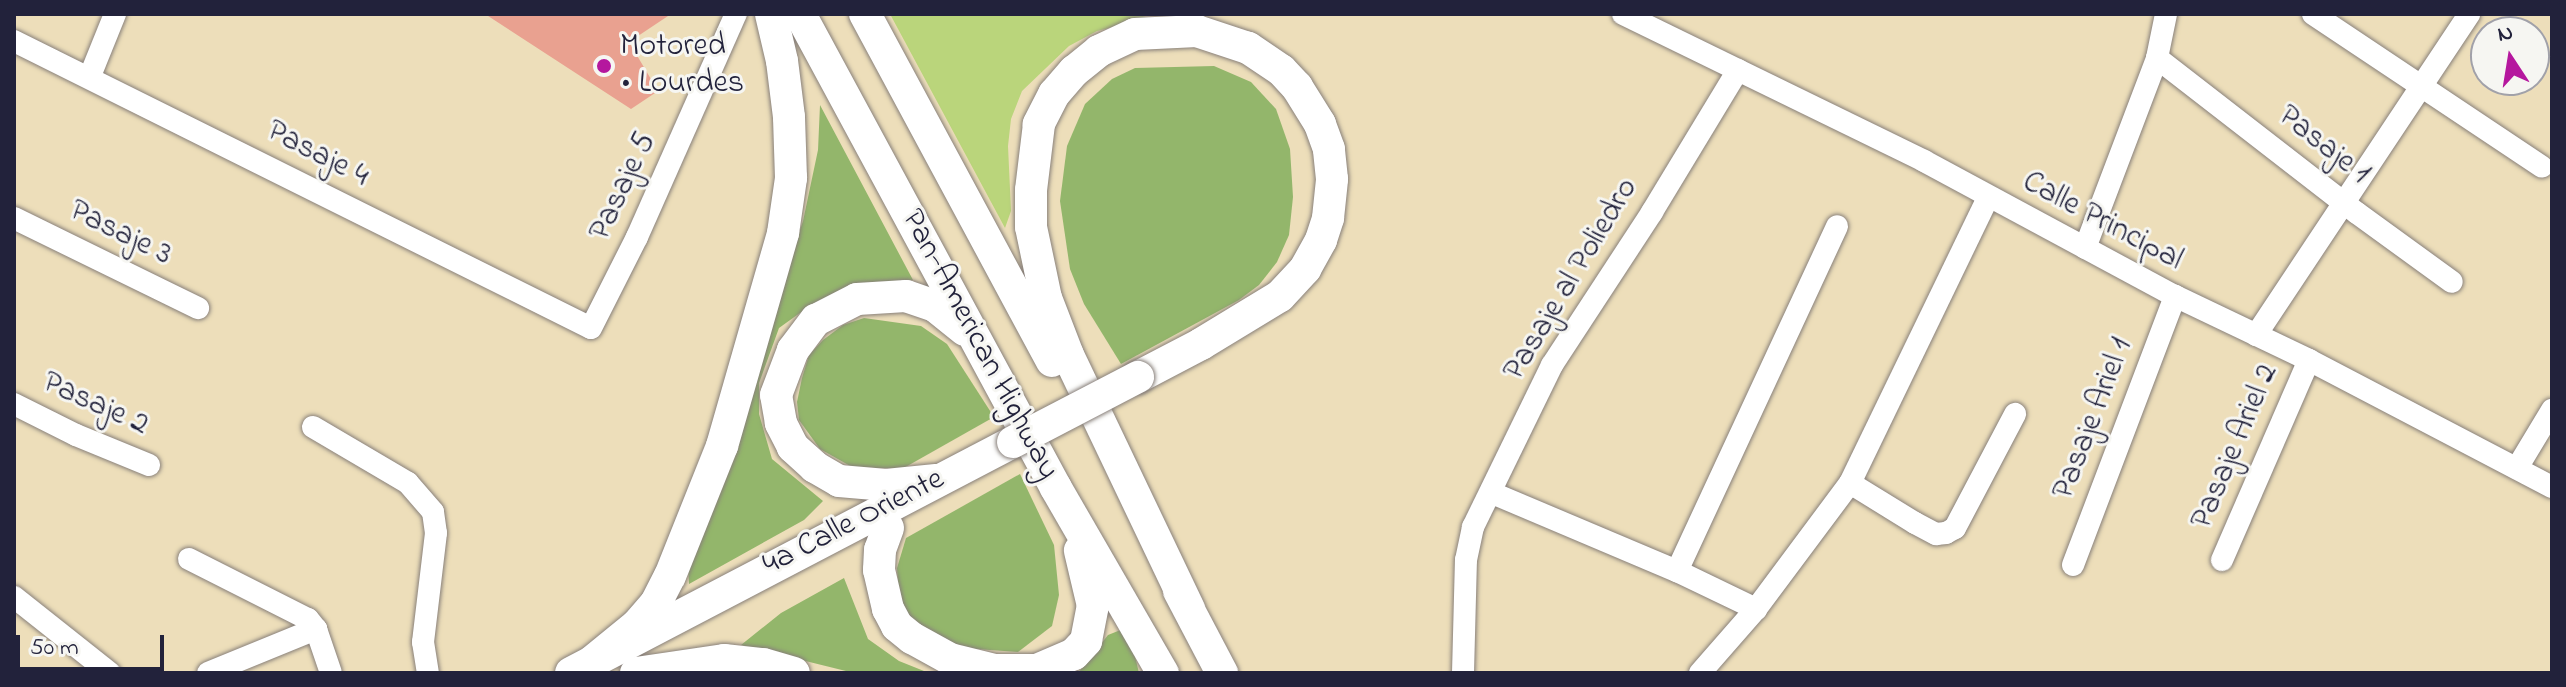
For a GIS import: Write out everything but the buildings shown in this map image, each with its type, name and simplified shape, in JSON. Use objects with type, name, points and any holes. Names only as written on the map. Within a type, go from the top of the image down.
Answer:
[{"type":"highway","name":"Pan-American Highway","points":[[800,14],[1056,488],[1163,673]]},
{"type":"highway","name":"Pan-American Highway","points":[[865,14],[1222,673]]},
{"type":"highway","points":[[1142,383],[1261,327],[1302,297],[1320,274],[1334,248],[1343,216],[1347,174],[1343,147],[1325,100],[1291,60],[1269,43],[1246,28],[1212,14]]},
{"type":"highway","points":[[592,669],[656,603],[670,576],[722,446],[789,205],[789,117],[774,27]]},
{"type":"highway","points":[[1142,383],[1280,296],[1305,269],[1321,240],[1328,218],[1332,179],[1329,149],[1302,94],[1290,78],[1257,53],[1197,31],[1135,34],[1099,51],[1074,71],[1054,94],[1039,124],[1031,190],[1031,227],[1046,298],[1068,355],[1189,609]]},
{"type":"highway","points":[[936,480],[886,485],[839,481],[815,467],[793,447],[781,423],[776,395],[793,350],[816,320],[857,299],[878,296],[906,296],[935,306],[969,333],[1013,408]]},
{"type":"highway","name":"4a Calle Oriente","points":[[592,669],[888,528],[1017,448],[1142,383]]},
{"type":"highway","name":"4a Calle Oriente","points":[[592,669],[936,480],[1017,448]]},
{"type":"highway","points":[[888,528],[880,550],[879,570],[888,609],[897,626],[920,644],[950,659],[994,670],[1037,670],[1074,654],[1086,641],[1091,623],[1091,586],[1056,488]]},
{"type":"highway","points":[[636,673],[724,660],[763,664],[794,673]]},
{"type":"street","points":[[90,76],[115,14]]},
{"type":"street","name":"Calle Principal","points":[[1623,14],[1924,161],[2175,296],[2309,360],[2552,487]]},
{"type":"street","points":[[2085,248],[2157,58],[2166,14]]},
{"type":"street","points":[[2313,14],[2542,167]]},
{"type":"street","points":[[2256,335],[2469,14]]},
{"type":"street","name":"Pasaje 5","points":[[591,328],[637,237],[734,20],[774,27]]},
{"type":"street","name":"Pasaje 4","points":[[14,41],[90,76],[591,328]]},
{"type":"street","name":"Pasaje 1","points":[[2157,58],[2343,203],[2452,282]]},
{"type":"street","name":"Pasaje al Poliedro","points":[[1463,673],[1466,560],[1473,527],[1552,365],[1652,212],[1738,70]]},
{"type":"street","points":[[1700,673],[1756,609],[1850,483],[1988,198]]},
{"type":"street","name":"Pasaje 3","points":[[14,218],[198,308]]},
{"type":"street","points":[[1677,571],[1837,226]]},
{"type":"street","name":"Pasaje Ariel 1","points":[[2073,565],[2175,296]]},
{"type":"street","name":"Pasaje Ariel 2","points":[[2222,560],[2309,360]]},
{"type":"street","name":"Pasaje 2","points":[[14,404],[76,435],[149,465]]},
{"type":"street","points":[[2517,468],[2552,410]]},
{"type":"street","points":[[1850,483],[1936,534],[1946,533],[1955,528],[2015,414]]},
{"type":"street","points":[[313,427],[408,483],[433,512],[436,533],[423,642],[428,673]]},
{"type":"street","points":[[1492,493],[1677,571],[1756,609]]},
{"type":"street","points":[[189,559],[308,619],[316,629],[331,673]]},
{"type":"street","points":[[14,597],[110,673]]},
{"type":"street","points":[[208,673],[316,629]]},
{"type":"green space","points":[[890,14],[1136,14],[1149,18],[1097,31],[1069,46],[1022,91],[1011,119],[1008,146],[1011,211],[1005,228]]},
{"type":"green space","points":[[1214,66],[1251,82],[1276,109],[1290,149],[1293,197],[1289,235],[1277,262],[1259,285],[1239,300],[1121,364],[1084,304],[1070,269],[1060,201],[1067,146],[1085,104],[1112,79],[1135,68]]},
{"type":"green space","points":[[820,105],[913,280],[849,289],[811,305],[779,328],[759,383],[759,414],[772,459],[823,501],[804,520],[689,584],[688,565],[803,221],[818,150]]},
{"type":"green space","points":[[864,318],[921,326],[947,344],[994,417],[902,469],[852,467],[820,449],[799,420],[797,402],[809,355],[843,325]]},
{"type":"green space","points":[[1020,474],[1054,545],[1059,595],[1052,626],[1018,652],[948,647],[906,617],[899,598],[897,568],[906,538]]},
{"type":"green space","points":[[844,578],[868,639],[899,661],[929,673],[854,673],[741,645],[781,613]]},
{"type":"green space","points":[[1128,627],[1139,673],[1078,673],[1108,635]]},
{"type":"place","name":"Motored • Lourdes","points":[[604,66]]}]
